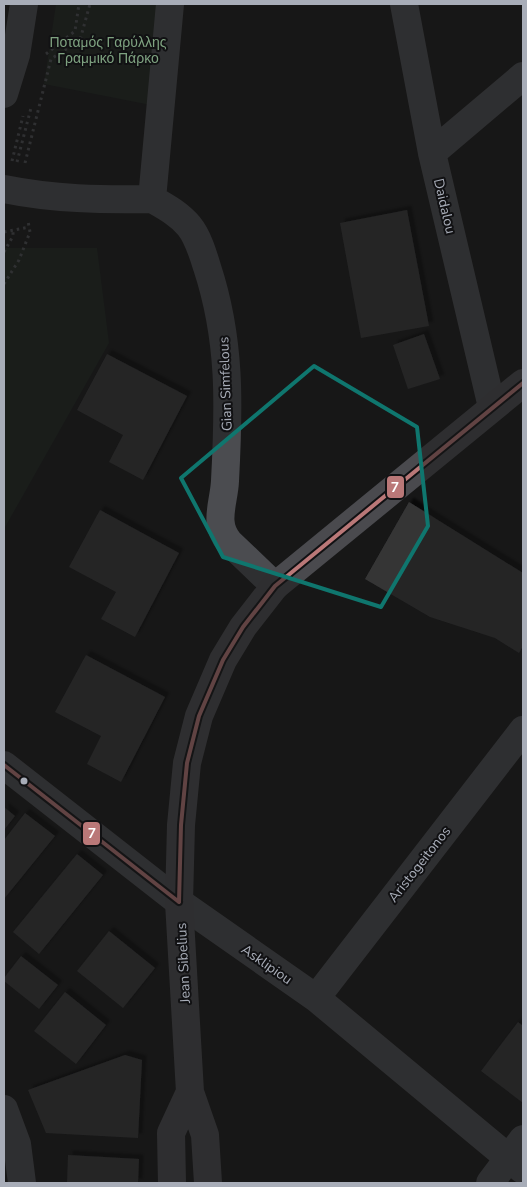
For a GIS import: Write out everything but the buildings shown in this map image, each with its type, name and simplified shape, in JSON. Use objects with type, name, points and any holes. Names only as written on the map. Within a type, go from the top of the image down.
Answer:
[{"type":"main road","name":"Jean Sibelius","points":[[208,1183],[205,1135],[190,1092],[179,902],[181,825],[187,762],[199,716],[223,660],[244,627],[275,586],[523,382]]},
{"type":"main road","name":"Jean Sibelius","points":[[172,1183],[171,1134],[190,1092]]},
{"type":"street","points":[[4,94],[10,53],[24,4]]},
{"type":"street","points":[[4,189],[36,195],[96,200],[152,200],[170,4]]},
{"type":"street","name":"Daidalou","points":[[404,4],[432,153],[492,407]]},
{"type":"street","points":[[432,153],[523,76]]},
{"type":"street","name":"Gian Simfelous","points":[[152,200],[172,210],[190,227],[202,251],[217,296],[225,344],[228,401],[225,486],[220,526],[229,542],[275,586]]},
{"type":"street","name":"Aristogeitonos","points":[[316,998],[523,730]]},
{"type":"street","name":"Asklipiou","points":[[4,765],[179,902],[316,998],[518,1156]]},
{"type":"street","points":[[4,1109],[17,1144],[22,1183]]},
{"type":"street","points":[[490,1183],[518,1156]]},
{"type":"path","points":[[45,54],[75,32],[79,4]]},
{"type":"path","points":[[24,170],[52,58],[80,40],[90,4]]},
{"type":"path","points":[[21,166],[17,163],[32,101]]},
{"type":"path","points":[[4,232],[29,227],[30,232],[20,260],[4,284]]},
{"type":"path","points":[[4,252],[13,236],[13,229]]},
{"type":"highlighted area","points":[[314,366],[417,427],[428,526],[381,607],[223,557],[181,478]]},
{"type":"green space","name":"Ποταμός Γαρύλλης Γραμμικό Πάρκο","points":[[56,4],[159,4],[151,105],[44,84]]},
{"type":"green space","points":[[4,248],[97,248],[109,343],[4,529]]},
{"type":"transit line","name":"7","points":[[179,902],[181,825],[187,763],[199,716],[223,660],[243,627],[275,586],[523,383]]},
{"type":"transit line","name":"7","points":[[4,765],[179,902]]}]
